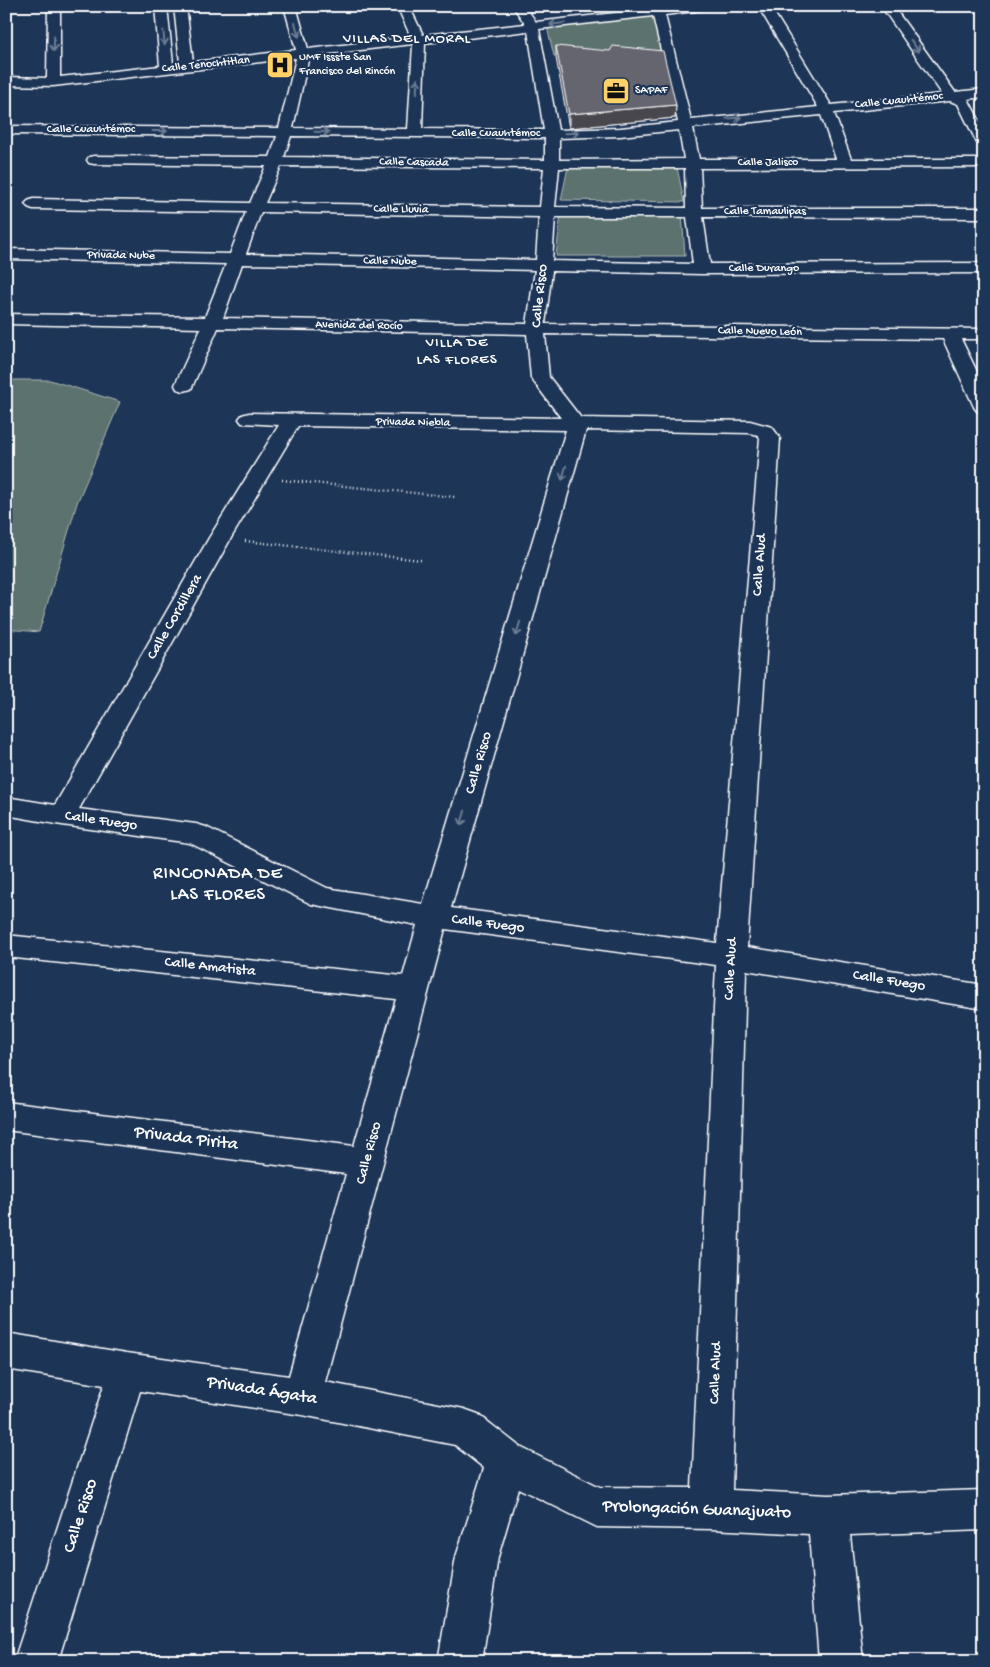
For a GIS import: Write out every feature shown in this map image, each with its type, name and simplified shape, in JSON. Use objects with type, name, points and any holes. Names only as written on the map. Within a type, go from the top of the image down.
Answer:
[{"type":"street","points":[[53,82],[54,6]]},
{"type":"street","points":[[161,6],[167,69]]},
{"type":"street","points":[[180,6],[187,67]]},
{"type":"street","points":[[184,384],[212,323],[236,258],[276,162],[285,132],[303,54],[290,6]]},
{"type":"street","points":[[403,6],[419,40],[415,134]]},
{"type":"street","points":[[519,6],[533,27]]},
{"type":"street","name":"Calle Tenochtitlan","points":[[6,81],[53,82],[707,6]]},
{"type":"street","points":[[764,6],[826,109],[845,162]]},
{"type":"street","points":[[887,6],[960,97],[984,143]]},
{"type":"street","points":[[901,6],[924,36]]},
{"type":"street","points":[[658,12],[685,124],[692,163],[694,212],[702,269]]},
{"type":"street","name":"Calle Risco","points":[[302,1396],[434,917],[577,426],[540,378],[535,329],[544,265],[546,212],[552,164],[552,134],[533,27]]},
{"type":"street","points":[[957,81],[960,97]]},
{"type":"street","points":[[6,95],[30,82]]},
{"type":"street","name":"Calle Cuauhtémoc","points":[[6,130],[415,134],[620,132],[984,93]]},
{"type":"street","name":"Calle Cascada","points":[[94,160],[552,164]]},
{"type":"street","name":"Calle Jalisco","points":[[552,164],[984,163]]},
{"type":"street","name":"Calle Lluvia","points":[[33,204],[546,212]]},
{"type":"street","name":"Calle Tamaulipas","points":[[546,212],[984,213]]},
{"type":"street","name":"Privada Nube","points":[[6,254],[236,258]]},
{"type":"street","name":"Calle Nube","points":[[236,258],[544,265]]},
{"type":"street","name":"Calle Durango","points":[[544,265],[702,269],[984,268]]},
{"type":"street","name":"Avenida del Rocío","points":[[6,319],[535,329]]},
{"type":"street","name":"Calle Nuevo León","points":[[535,329],[984,334]]},
{"type":"street","points":[[950,334],[984,407]]},
{"type":"street","name":"Privada Niebla","points":[[249,419],[750,428],[765,430]]},
{"type":"street","name":"Calle Cordillera","points":[[62,816],[220,538],[292,420]]},
{"type":"street","name":"Calle Alud","points":[[711,1509],[731,956],[770,438],[765,430]]},
{"type":"street","name":"Calle Fuego","points":[[6,806],[62,816],[196,834],[321,897],[434,917],[731,956],[984,997]]},
{"type":"street","name":"Calle Amatista","points":[[6,946],[415,989]]},
{"type":"street","name":"Privada Pirita","points":[[6,1116],[367,1162]]},
{"type":"street","name":"Privada Ágata","points":[[6,1351],[127,1371],[302,1396],[464,1428],[506,1461]]},
{"type":"street","name":"Calle Risco","points":[[36,1661],[127,1371]]},
{"type":"street","points":[[460,1661],[477,1557],[506,1461]]},
{"type":"street","name":"Prolongación Guanajuato","points":[[506,1461],[597,1507],[711,1509],[828,1515],[984,1510]]},
{"type":"street","points":[[828,1515],[841,1661]]},
{"type":"path","points":[[256,477],[455,497]]},
{"type":"path","points":[[220,538],[422,560]]},
{"type":"green space","points":[[654,14],[665,62],[607,62],[554,56],[547,27]]},
{"type":"green space","points":[[568,167],[677,167],[684,202],[561,200]]},
{"type":"green space","points":[[561,213],[682,213],[685,256],[556,256]]},
{"type":"green space","points":[[6,380],[50,380],[120,402],[77,503],[39,632],[6,629]]},
{"type":"building","name":"SAPAF","points":[[556,46],[610,51],[613,46],[663,51],[676,105],[569,114]]},
{"type":"place","name":"UMF Issste San Francisco del Rincón","points":[[280,65]]},
{"type":"place","name":"SAPAF","points":[[616,91]]},
{"type":"district","name":"VILLAS DEL MORAL","points":[[407,39]]},
{"type":"district","name":"VILLA DE LAS FLORES","points":[[457,352]]},
{"type":"district","name":"RINCONADA DE LAS FLORES","points":[[218,884]]}]
